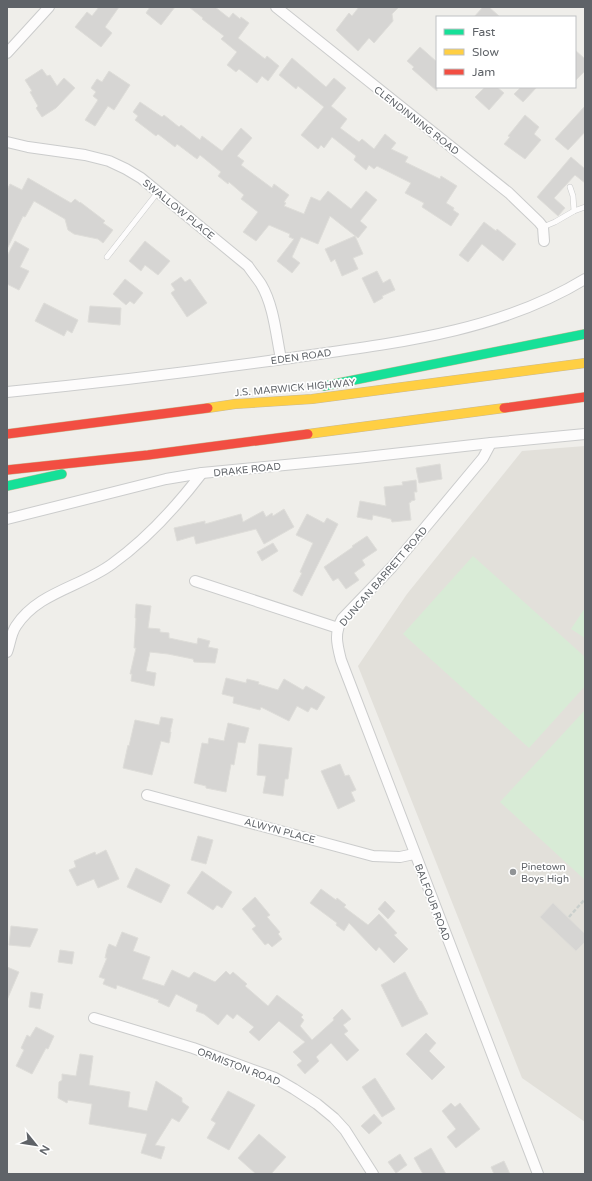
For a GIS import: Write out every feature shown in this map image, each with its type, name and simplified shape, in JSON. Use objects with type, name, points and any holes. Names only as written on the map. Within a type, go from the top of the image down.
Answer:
[{"type":"highway","points":[[317,387],[585,334]]},
{"type":"highway","name":"J.S. MARWICK HIGHWAY","points":[[7,434],[235,404],[312,399],[585,363]]},
{"type":"highway","points":[[235,404],[302,390]]},
{"type":"highway","points":[[7,470],[148,455],[585,397]]},
{"type":"highway","points":[[7,486],[148,455]]},
{"type":"street","points":[[7,54],[49,7]]},
{"type":"street","name":"CLENDINNING ROAD","points":[[276,7],[509,193],[543,227]]},
{"type":"street","name":"SWALLOW PLACE","points":[[7,142],[28,147],[85,155],[109,161],[141,178],[248,266],[266,293],[281,359]]},
{"type":"street","points":[[543,227],[544,241]]},
{"type":"street","name":"EDEN ROAD","points":[[7,392],[99,383],[281,359],[412,339],[490,321],[544,300],[585,279]]},
{"type":"street","name":"DRAKE ROAD","points":[[7,519],[166,479],[202,473],[585,434]]},
{"type":"street","name":"DUNCAN BARRETT ROAD","points":[[195,580],[338,628],[345,616],[392,566],[483,458],[491,443]]},
{"type":"street","points":[[7,652],[15,628],[24,616],[42,600],[94,575],[111,565],[163,520],[202,473]]},
{"type":"street","name":"BALFOUR ROAD","points":[[338,628],[337,642],[341,660],[414,854],[538,1174]]},
{"type":"street","name":"ALWYN PLACE","points":[[147,795],[373,856],[400,857],[414,854]]},
{"type":"street","name":"ORMISTON ROAD","points":[[94,1018],[193,1048],[274,1078],[294,1089],[334,1118],[345,1130],[373,1174]]},
{"type":"lane","points":[[570,187],[573,196],[574,211]]},
{"type":"lane","points":[[107,257],[158,192]]},
{"type":"lane","points":[[543,227],[585,207]]},
{"type":"path","points":[[569,917],[585,899]]},
{"type":"shaded area","name":"Pinetown Boys High","points":[[585,446],[585,1122],[522,1078],[358,666],[407,594],[522,451]]},
{"type":"green space","points":[[473,556],[585,657],[585,686],[529,748],[403,634]]},
{"type":"green space","points":[[585,608],[585,638],[571,629]]},
{"type":"green space","points":[[585,710],[585,880],[500,802]]},
{"type":"building","points":[[99,7],[119,7],[105,27],[112,33],[101,47],[75,27],[87,12],[92,16]]},
{"type":"building","points":[[150,7],[175,7],[161,25],[146,13]]},
{"type":"building","points":[[189,7],[215,7],[229,18],[233,13],[240,19],[241,17],[249,23],[238,38],[265,59],[267,56],[279,66],[268,81],[262,76],[257,83],[239,69],[236,72],[227,65],[237,52],[221,39],[224,36]]},
{"type":"building","points":[[359,7],[399,7],[392,14],[393,21],[374,43],[369,38],[358,51],[336,30],[349,13],[352,16]]},
{"type":"building","points":[[483,7],[489,7],[499,16],[475,16]]},
{"type":"building","points":[[420,47],[436,61],[437,91],[412,69],[414,67],[407,61]]},
{"type":"building","points":[[576,51],[585,59],[585,71],[576,80]]},
{"type":"building","points":[[292,58],[326,87],[334,78],[346,88],[331,106],[347,119],[340,128],[359,142],[362,139],[374,149],[385,134],[396,143],[391,149],[408,157],[405,162],[440,179],[441,176],[457,186],[446,203],[454,208],[453,210],[459,214],[451,226],[422,207],[424,203],[405,193],[411,183],[377,166],[374,169],[369,165],[366,170],[354,160],[356,156],[332,137],[324,148],[321,145],[318,149],[301,135],[324,107],[298,86],[296,89],[279,75]]},
{"type":"building","points":[[42,69],[47,76],[50,75],[57,86],[64,78],[75,88],[56,108],[42,117],[36,108],[38,106],[30,92],[32,91],[25,80]]},
{"type":"building","points":[[109,71],[130,85],[114,110],[108,106],[95,126],[85,120],[98,100],[93,96],[96,92],[91,88],[97,79],[102,82]]},
{"type":"building","points":[[484,88],[498,88],[504,93],[489,110],[475,97]]},
{"type":"building","points":[[520,88],[536,88],[523,102],[514,94]]},
{"type":"building","points":[[140,102],[162,117],[164,115],[179,127],[181,125],[200,140],[202,136],[222,151],[241,128],[252,138],[237,156],[244,161],[241,165],[272,188],[274,184],[289,195],[284,202],[286,203],[284,206],[304,214],[311,197],[320,201],[328,191],[351,209],[366,191],[377,200],[360,221],[367,227],[358,238],[330,216],[318,244],[301,237],[292,257],[300,263],[292,273],[277,261],[294,239],[289,237],[290,234],[269,225],[256,241],[243,232],[258,212],[241,199],[244,195],[229,182],[228,184],[218,176],[221,172],[200,155],[197,159],[177,144],[175,147],[158,134],[156,136],[135,120],[138,116],[133,112]]},
{"type":"building","points":[[585,106],[585,132],[568,150],[555,139]]},
{"type":"building","points":[[525,115],[539,127],[534,134],[541,140],[525,159],[504,144],[510,137],[508,136]]},
{"type":"building","points":[[571,157],[585,169],[585,183],[575,175],[554,198],[565,208],[558,216],[537,197]]},
{"type":"building","points":[[28,178],[71,203],[75,199],[80,202],[105,221],[103,223],[113,230],[103,243],[98,239],[74,234],[68,230],[65,219],[34,201],[25,217],[23,216],[7,249],[7,190],[10,184],[22,190]]},
{"type":"building","points":[[484,222],[496,231],[497,229],[516,244],[503,261],[482,244],[468,262],[459,255]]},
{"type":"building","points":[[355,236],[363,254],[353,258],[358,269],[342,276],[335,259],[331,262],[325,249]]},
{"type":"building","points":[[15,241],[29,249],[20,267],[29,271],[19,290],[7,284],[7,256]]},
{"type":"building","points":[[145,241],[170,261],[158,275],[145,265],[141,271],[129,261]]},
{"type":"building","points":[[377,271],[383,283],[390,279],[395,290],[382,296],[383,298],[374,303],[362,278]]},
{"type":"building","points":[[181,277],[185,282],[190,279],[207,303],[187,317],[171,293],[175,290],[171,284]]},
{"type":"building","points":[[125,279],[143,293],[134,304],[130,301],[126,305],[113,294]]},
{"type":"building","points":[[44,303],[78,320],[72,333],[67,330],[64,336],[35,321]]},
{"type":"building","points":[[90,306],[121,308],[120,325],[88,322]]},
{"type":"building","points":[[440,464],[442,479],[419,483],[416,468]]},
{"type":"building","points":[[416,480],[417,492],[414,492],[415,500],[409,503],[411,520],[392,522],[391,519],[373,515],[372,520],[357,517],[360,501],[386,506],[384,487],[403,485],[402,482]]},
{"type":"building","points":[[284,509],[294,527],[264,544],[256,529],[196,544],[194,536],[177,541],[174,528],[205,521],[205,524],[241,514],[243,522],[263,511],[266,517],[272,513],[273,516]]},
{"type":"building","points":[[307,514],[324,523],[327,518],[338,524],[302,596],[293,591],[302,573],[300,572],[313,543],[296,535]]},
{"type":"building","points":[[367,536],[377,550],[362,560],[365,565],[354,573],[359,580],[346,589],[338,578],[333,581],[324,567]]},
{"type":"building","points":[[273,543],[278,551],[262,561],[257,552]]},
{"type":"building","points":[[136,604],[151,606],[148,628],[160,629],[160,632],[169,633],[169,638],[197,644],[198,638],[210,641],[208,647],[218,649],[215,663],[194,662],[193,659],[150,652],[146,671],[156,673],[154,686],[131,681],[132,674],[130,674],[136,648],[134,648]]},
{"type":"building","points":[[226,678],[246,683],[247,679],[278,690],[284,679],[303,690],[306,686],[325,697],[317,710],[311,707],[308,712],[297,706],[289,721],[261,707],[260,710],[233,703],[234,697],[222,694]]},
{"type":"building","points":[[161,717],[173,719],[171,732],[169,743],[161,741],[152,775],[123,768],[135,720],[159,725]]},
{"type":"building","points":[[228,723],[249,728],[245,743],[238,742],[234,765],[231,764],[226,792],[206,788],[206,786],[194,783],[202,743],[208,744],[209,738],[224,741]]},
{"type":"building","points":[[259,744],[292,748],[288,779],[285,779],[283,796],[263,793],[266,776],[257,775]]},
{"type":"building","points":[[340,764],[345,776],[349,775],[356,790],[351,792],[355,801],[338,809],[321,771]]},
{"type":"building","points":[[198,836],[213,840],[206,864],[191,860]]},
{"type":"building","points":[[106,850],[119,879],[98,888],[94,879],[77,886],[69,870],[76,867],[74,861],[95,852],[96,855]]},
{"type":"building","points":[[136,868],[170,885],[161,903],[127,887]]},
{"type":"building","points":[[202,871],[232,892],[222,908],[217,905],[213,910],[187,893]]},
{"type":"building","points":[[321,889],[336,900],[337,898],[346,905],[344,907],[368,925],[379,914],[397,933],[394,935],[408,949],[394,963],[379,947],[376,951],[349,923],[344,931],[336,925],[337,923],[310,903]]},
{"type":"building","points":[[255,897],[270,915],[267,917],[280,932],[278,934],[282,939],[272,947],[268,943],[265,945],[252,929],[256,926],[242,909]]},
{"type":"building","points":[[385,901],[395,911],[388,919],[378,909]]},
{"type":"building","points":[[553,903],[585,934],[585,942],[576,951],[540,917]]},
{"type":"building","points":[[11,926],[38,929],[30,947],[9,945]]},
{"type":"building","points":[[122,932],[138,938],[133,951],[150,957],[142,979],[164,986],[172,970],[189,978],[194,972],[215,982],[226,971],[230,975],[233,972],[247,984],[245,986],[268,1006],[277,995],[303,1015],[301,1017],[304,1020],[300,1026],[312,1040],[334,1020],[333,1018],[342,1009],[351,1019],[343,1025],[348,1031],[344,1034],[359,1050],[347,1061],[331,1043],[316,1057],[319,1061],[305,1074],[297,1065],[302,1061],[293,1052],[305,1042],[279,1021],[259,1041],[249,1032],[254,1027],[237,1014],[233,1019],[227,1014],[218,1025],[204,1014],[196,1011],[198,1005],[176,994],[169,1007],[158,1002],[159,1000],[117,985],[116,989],[103,984],[105,979],[99,977],[107,958],[105,958],[107,949],[109,944],[116,947]]},
{"type":"building","points":[[60,950],[74,952],[72,964],[58,962]]},
{"type":"building","points":[[7,967],[19,972],[7,1000]]},
{"type":"building","points":[[405,972],[428,1014],[402,1027],[381,985]]},
{"type":"building","points":[[31,992],[43,994],[40,1009],[29,1007]]},
{"type":"building","points":[[36,1027],[54,1036],[48,1049],[46,1048],[32,1074],[16,1066],[24,1050],[21,1048],[27,1035],[30,1037]]},
{"type":"building","points":[[426,1033],[436,1043],[429,1051],[445,1067],[432,1080],[406,1054]]},
{"type":"building","points":[[80,1054],[93,1056],[89,1085],[130,1092],[128,1107],[147,1111],[156,1081],[182,1098],[182,1102],[189,1107],[179,1122],[172,1118],[155,1145],[165,1147],[161,1159],[141,1153],[147,1134],[89,1124],[92,1104],[68,1100],[67,1103],[58,1098],[59,1082],[62,1080],[62,1074],[76,1076]]},
{"type":"building","points":[[375,1078],[395,1109],[382,1117],[362,1087]]},
{"type":"building","points":[[228,1091],[255,1105],[229,1150],[207,1138],[216,1123],[211,1120]]},
{"type":"building","points":[[451,1103],[455,1107],[460,1103],[480,1129],[456,1148],[447,1137],[456,1129],[442,1111]]},
{"type":"building","points":[[374,1114],[382,1123],[369,1134],[361,1126]]},
{"type":"building","points":[[259,1134],[286,1157],[271,1174],[256,1174],[238,1158]]},
{"type":"building","points":[[431,1148],[446,1174],[423,1174],[414,1158]]},
{"type":"building","points":[[400,1154],[407,1165],[396,1173],[388,1162]]},
{"type":"building","points":[[504,1161],[510,1174],[494,1174],[491,1167]]},
{"type":"traffic: fast","points":[[324,386],[585,334]]},
{"type":"traffic: fast","points":[[7,486],[62,474]]},
{"type":"traffic: slow","points":[[208,408],[235,404],[312,399],[585,363]]},
{"type":"traffic: slow","points":[[308,434],[504,408]]},
{"type":"traffic: jam","points":[[504,408],[585,397]]},
{"type":"traffic: jam","points":[[7,434],[208,408]]},
{"type":"traffic: jam","points":[[7,470],[148,455],[308,434]]},
{"type":"place","name":"Pinetown Boys High","points":[[513,872]]}]
